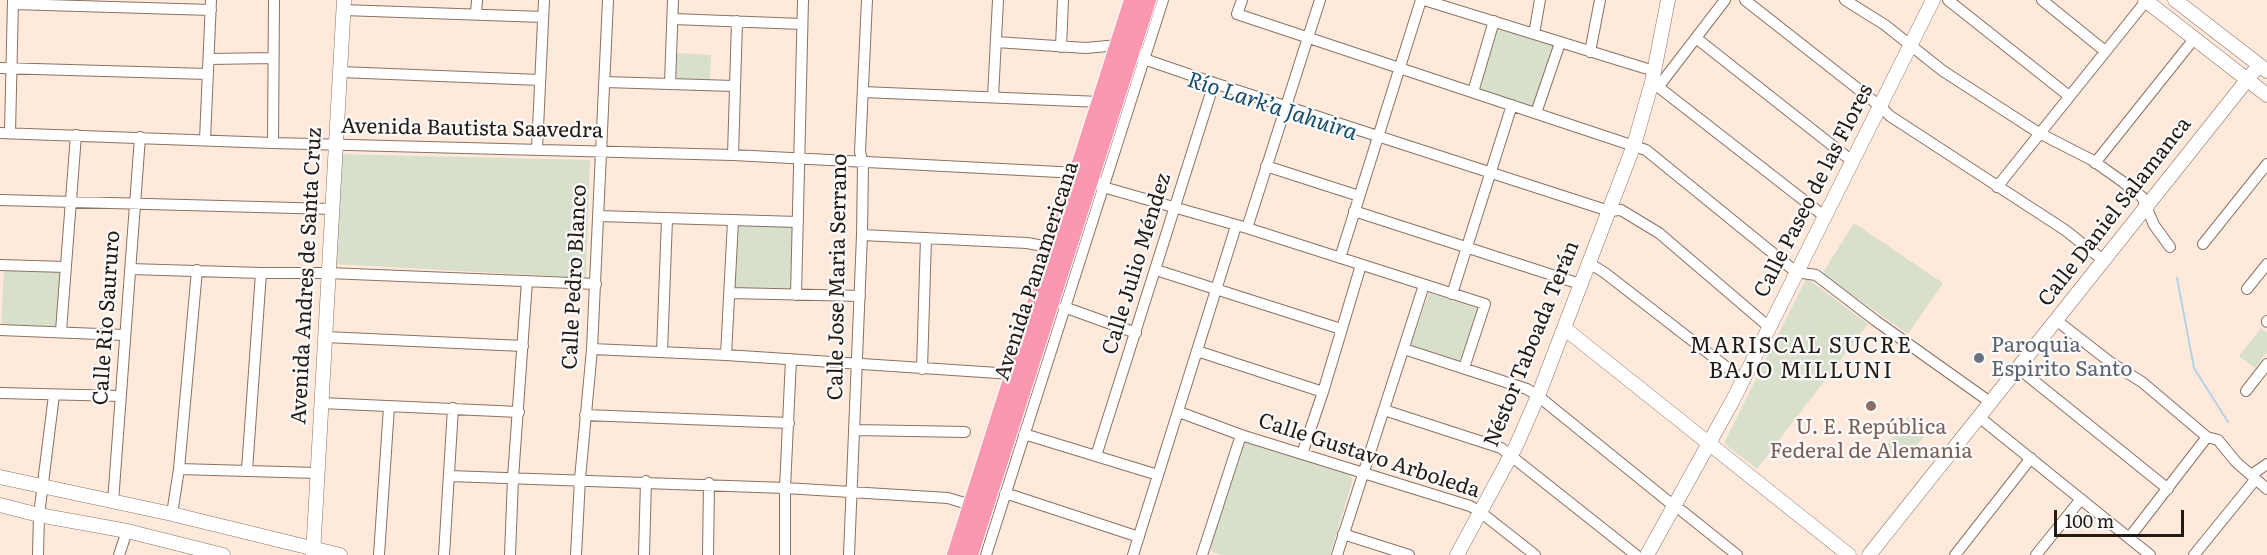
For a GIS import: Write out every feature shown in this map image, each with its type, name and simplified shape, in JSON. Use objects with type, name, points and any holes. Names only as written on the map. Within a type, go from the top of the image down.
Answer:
[{"type":"highway","name":"Avenida Panamericana","points":[[955,555],[1054,248],[1090,178],[1100,102],[1131,51],[1132,0]]},
{"type":"highway","name":"Avenida Panamericana","points":[[970,555],[1148,0]]},
{"type":"street","points":[[273,143],[274,0]]},
{"type":"street","points":[[411,0],[411,12]]},
{"type":"street","points":[[476,14],[477,0]]},
{"type":"street","points":[[537,149],[544,0]]},
{"type":"street","name":"Calle Pedro Blanco","points":[[576,555],[596,284],[608,0]]},
{"type":"street","points":[[670,84],[673,0]]},
{"type":"street","points":[[796,296],[803,0]]},
{"type":"street","name":"Calle Jose Maria Serrano","points":[[849,555],[858,364],[863,163],[860,152],[867,0]]},
{"type":"street","points":[[993,97],[998,0]]},
{"type":"street","points":[[1061,46],[1063,0]]},
{"type":"street","name":"Avenida Panamericana","points":[[1131,51],[1163,0]]},
{"type":"street","points":[[1242,0],[1237,14],[1646,150],[1796,272],[1816,275],[1990,402]]},
{"type":"street","points":[[1133,555],[1217,288],[1266,166],[1320,0]]},
{"type":"street","points":[[1341,258],[1354,211],[1423,0],[1442,3],[1590,52],[1655,80],[1824,216]]},
{"type":"street","points":[[1534,34],[1540,0]]},
{"type":"street","points":[[1590,52],[1600,0]]},
{"type":"street","name":"Néstor Taboada Terán","points":[[1457,555],[1511,455],[1538,396],[1609,211],[1655,80],[1668,0]]},
{"type":"street","points":[[1655,80],[1695,38],[1725,0]]},
{"type":"street","points":[[1745,0],[1890,116],[2065,230],[2103,260]]},
{"type":"street","points":[[1845,0],[1885,25],[1943,71],[2039,133],[2095,163],[2133,190],[2146,205],[2154,225],[2170,247]]},
{"type":"street","name":"Calle Paseo de las Flores","points":[[1647,555],[1678,508],[1713,446],[1796,272],[1933,0]]},
{"type":"street","points":[[1948,0],[2069,96]]},
{"type":"street","points":[[2042,0],[2105,51]]},
{"type":"street","points":[[1997,187],[2145,0],[2267,95]]},
{"type":"street","points":[[2175,0],[2191,5],[2263,68]]},
{"type":"street","points":[[5,133],[12,68],[13,2],[211,5],[205,140]]},
{"type":"street","points":[[344,5],[411,12],[543,17]]},
{"type":"street","name":"Avenida Andres de Santa Cruz","points":[[313,552],[344,5]]},
{"type":"street","points":[[673,19],[802,24]]},
{"type":"street","points":[[733,155],[737,21]]},
{"type":"street","points":[[1473,92],[1494,21]]},
{"type":"street","points":[[1695,38],[1852,161]]},
{"type":"street","points":[[2095,163],[2194,39]]},
{"type":"street","points":[[996,42],[1131,51],[1214,83],[1379,137],[1609,211],[1621,210],[1659,233],[1769,327]]},
{"type":"street","points":[[1536,113],[1560,43]]},
{"type":"street","points":[[208,59],[273,58]]},
{"type":"street","points":[[0,68],[208,74]]},
{"type":"street","name":"Calle Daniel Salamanca","points":[[1869,555],[2247,80],[2263,68]]},
{"type":"street","points":[[340,72],[540,80]]},
{"type":"street","points":[[605,82],[734,86]]},
{"type":"street","name":"Calle Julio Méndez","points":[[1096,456],[1214,83]]},
{"type":"street","points":[[863,92],[1100,102]]},
{"type":"street","points":[[1452,294],[1512,105]]},
{"type":"street","name":"Avenida Bautista Saavedra","points":[[5,133],[273,143],[733,155],[1090,178],[1174,207],[1485,304],[1464,368]]},
{"type":"street","points":[[61,331],[76,135]]},
{"type":"street","name":"Calle Rio Saururo","points":[[113,502],[140,137]]},
{"type":"street","points":[[2203,244],[2267,164]]},
{"type":"street","points":[[1266,166],[1359,196]]},
{"type":"street","name":"Avenida Panamericana","points":[[986,555],[1064,307],[1090,178]]},
{"type":"street","points":[[0,200],[332,209]]},
{"type":"street","points":[[1354,211],[1580,284]]},
{"type":"street","points":[[598,216],[798,222]]},
{"type":"street","points":[[662,352],[667,219]]},
{"type":"street","points":[[726,355],[733,221]]},
{"type":"street","points":[[862,235],[1027,243],[1054,248]]},
{"type":"street","points":[[922,369],[926,238]]},
{"type":"street","points":[[1588,263],[1605,273],[1743,380]]},
{"type":"street","points":[[2247,289],[2267,264]]},
{"type":"street","points":[[0,273],[0,265],[65,267]]},
{"type":"street","points":[[1302,454],[1361,265]]},
{"type":"street","points":[[130,269],[328,273],[596,284]]},
{"type":"street","points":[[172,514],[179,469],[196,270]]},
{"type":"street","points":[[1156,270],[1341,329]]},
{"type":"street","points":[[247,470],[261,273]]},
{"type":"street","points":[[510,555],[527,281]]},
{"type":"street","points":[[1337,555],[1424,285]]},
{"type":"street","points":[[730,293],[860,297]]},
{"type":"street","points":[[1064,307],[1136,333]]},
{"type":"street","points":[[2056,320],[2110,362],[2142,382],[2207,437],[2218,440],[2236,462],[2267,489]]},
{"type":"street","points":[[1564,328],[1849,555]]},
{"type":"street","points":[[0,330],[124,335]]},
{"type":"street","points":[[325,337],[523,346]]},
{"type":"street","points":[[592,349],[726,355],[1013,374]]},
{"type":"street","points":[[1404,349],[1527,389],[1737,555]]},
{"type":"street","points":[[1197,351],[1323,392]]},
{"type":"street","points":[[785,555],[785,488],[791,359]]},
{"type":"street","points":[[2246,392],[2267,364]]},
{"type":"street","points":[[2018,368],[2168,489]]},
{"type":"street","points":[[0,393],[121,396]]},
{"type":"street","points":[[38,555],[39,515],[54,395]]},
{"type":"street","points":[[321,404],[519,412]]},
{"type":"street","points":[[379,555],[389,407]]},
{"type":"street","points":[[444,555],[453,408]]},
{"type":"street","points":[[1384,410],[1501,448],[1636,555]]},
{"type":"street","name":"Calle Gustavo Arboleda","points":[[1179,412],[1241,435],[1479,511],[1535,555]]},
{"type":"street","points":[[585,415],[789,423]]},
{"type":"street","points":[[1979,417],[2150,555]]},
{"type":"street","points":[[855,430],[965,432]]},
{"type":"street","points":[[1024,434],[1158,476]]},
{"type":"street","points":[[1203,555],[1241,435]]},
{"type":"street","points":[[2129,538],[2207,437]]},
{"type":"street","points":[[1955,555],[2031,458]]},
{"type":"street","points":[[2194,555],[2255,480],[2254,473],[2267,464]]},
{"type":"street","points":[[179,469],[317,473]]},
{"type":"street","points":[[449,476],[709,483],[948,498],[971,506]]},
{"type":"street","points":[[0,477],[172,514],[313,552],[340,555]]},
{"type":"street","points":[[644,555],[646,482]]},
{"type":"street","points":[[708,555],[709,483]]},
{"type":"street","points":[[1005,493],[1138,537]]},
{"type":"street","points":[[2052,555],[2039,551],[2081,499]]},
{"type":"street","points":[[0,505],[39,515],[127,531],[201,552],[223,555]]},
{"type":"street","name":"Calle Paseo de las Flores","points":[[1657,555],[1678,508]]},
{"type":"street","points":[[119,555],[127,531]]},
{"type":"street","points":[[1343,534],[1409,555]]},
{"type":"green space","points":[[1498,28],[1552,45],[1554,48],[1533,108],[1479,91]]},
{"type":"green space","points":[[676,53],[711,55],[710,80],[675,79]]},
{"type":"green space","points":[[338,154],[590,160],[586,278],[334,264]]},
{"type":"green space","points":[[1854,223],[1943,283],[1908,334],[1822,274]]},
{"type":"green space","points":[[736,224],[794,224],[793,290],[735,289]]},
{"type":"green space","points":[[4,269],[61,273],[58,329],[1,327]]},
{"type":"green space","points":[[1808,279],[1868,324],[1757,469],[1725,444],[1725,441]]},
{"type":"green space","points":[[1429,293],[1476,308],[1478,311],[1462,358],[1458,361],[1413,346],[1411,343]]},
{"type":"green space","points":[[2261,328],[2267,333],[2267,352],[2255,368],[2239,356]]},
{"type":"green space","points":[[1910,415],[1929,430],[1904,461],[1886,446]]},
{"type":"green space","points":[[1248,442],[1350,475],[1353,479],[1330,555],[1221,555],[1212,552],[1210,547],[1242,445]]},
{"type":"waterway","name":"Río Lark’a Jahuira","points":[[1246,99],[1281,111]]},
{"type":"waterway","name":"Río Lark’a Jahuira","points":[[1289,114],[1370,139],[1371,144]]},
{"type":"waterway","name":"Río Lark’a Jahuira","points":[[2177,278],[2194,368],[2228,422]]},
{"type":"place","name":"Paroquia Espirito Santo","points":[[1979,358]]},
{"type":"place","name":"U. E. República Federal de Alemania","points":[[1871,406]]},
{"type":"district","name":"MARISCAL SUCRE BAJO MILLUNI","points":[[1801,360]]}]
